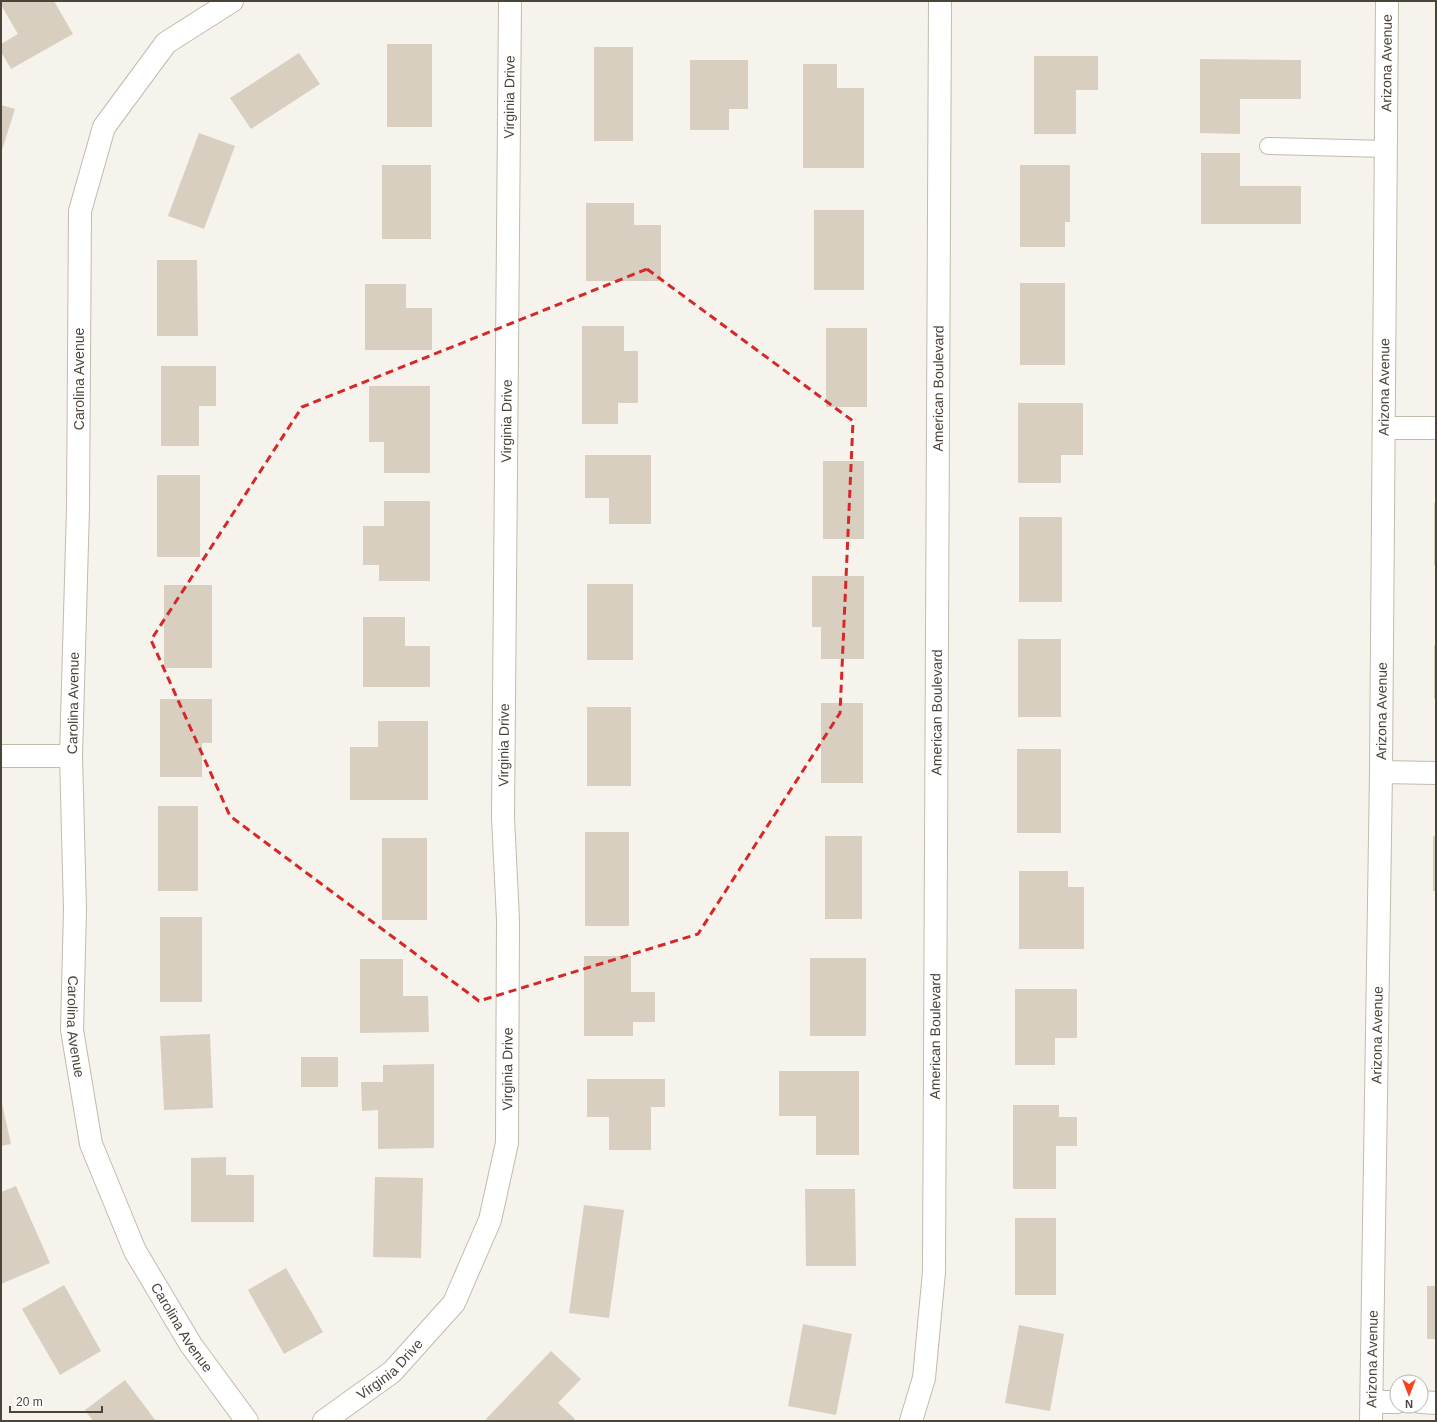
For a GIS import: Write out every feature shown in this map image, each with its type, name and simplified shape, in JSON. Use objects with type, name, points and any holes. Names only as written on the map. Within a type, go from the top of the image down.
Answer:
[{"type":"street","name":"Carolina Avenue","points":[[232,1],[166,43],[104,127],[80,211],[78,508],[71,756],[75,909],[72,1030],[91,1144],[135,1251],[191,1345],[247,1421]]},
{"type":"street","name":"Virginia Drive","points":[[324,1421],[392,1372],[454,1303],[490,1220],[508,1143],[508,920],[503,810],[510,1]]},
{"type":"street","name":"American Boulevard","points":[[911,1421],[924,1378],[934,1272],[940,1]]},
{"type":"street","name":"Arizona Avenue","points":[[1371,1412],[1381,772],[1387,1]]},
{"type":"street","points":[[1384,428],[1436,428]]},
{"type":"street","points":[[1,756],[71,756]]},
{"type":"street","points":[[1381,772],[1436,773]]},
{"type":"street","points":[[1371,1412],[1389,1405]]},
{"type":"lane","points":[[1268,146],[1386,149]]},
{"type":"highlighted area","points":[[647,269],[853,421],[840,713],[698,934],[479,1001],[230,816],[151,640],[302,407]]},
{"type":"building","points":[[4,1],[54,1],[73,34],[11,69],[1,52],[1,44],[18,34],[1,5]]},
{"type":"building","points":[[387,44],[432,44],[432,127],[387,127]]},
{"type":"building","points":[[594,47],[633,47],[633,141],[594,141]]},
{"type":"building","points":[[299,53],[320,84],[251,129],[230,98]]},
{"type":"building","points":[[1034,56],[1098,56],[1098,90],[1076,90],[1076,134],[1034,134]]},
{"type":"building","points":[[1200,59],[1301,60],[1301,99],[1240,99],[1240,134],[1200,133]]},
{"type":"building","points":[[690,60],[748,60],[748,109],[729,109],[729,130],[690,130]]},
{"type":"building","points":[[803,64],[837,64],[837,88],[864,88],[864,168],[803,168]]},
{"type":"building","points":[[1,105],[15,109],[1,153]]},
{"type":"building","points":[[199,133],[235,146],[204,229],[168,216]]},
{"type":"building","points":[[1201,153],[1240,153],[1240,186],[1301,186],[1301,224],[1201,224]]},
{"type":"building","points":[[382,165],[431,165],[431,239],[382,239]]},
{"type":"building","points":[[1020,165],[1070,165],[1070,222],[1065,222],[1065,247],[1020,247]]},
{"type":"building","points":[[586,203],[634,203],[634,225],[661,225],[661,281],[586,281]]},
{"type":"building","points":[[814,210],[864,210],[864,290],[814,290]]},
{"type":"building","points":[[157,260],[197,260],[198,336],[157,336]]},
{"type":"building","points":[[1020,283],[1065,283],[1065,365],[1020,365]]},
{"type":"building","points":[[365,284],[406,284],[406,308],[432,308],[432,350],[365,350]]},
{"type":"building","points":[[582,326],[624,326],[624,351],[638,351],[638,403],[618,403],[618,424],[582,424]]},
{"type":"building","points":[[826,328],[867,328],[867,407],[826,407]]},
{"type":"building","points":[[161,366],[216,366],[216,406],[199,406],[199,446],[161,446]]},
{"type":"building","points":[[369,386],[430,386],[430,473],[384,473],[384,442],[369,442]]},
{"type":"building","points":[[1018,403],[1083,403],[1083,455],[1061,455],[1061,483],[1018,483]]},
{"type":"building","points":[[585,455],[651,455],[651,524],[609,524],[609,498],[585,498]]},
{"type":"building","points":[[823,461],[864,461],[864,539],[823,539]]},
{"type":"building","points":[[157,475],[200,475],[200,557],[157,557]]},
{"type":"building","points":[[384,501],[430,501],[430,581],[379,581],[379,565],[363,565],[363,526],[384,526]]},
{"type":"building","points":[[1434,503],[1436,503],[1436,565],[1434,565]]},
{"type":"building","points":[[1019,517],[1062,517],[1062,602],[1019,602]]},
{"type":"building","points":[[812,576],[864,576],[864,659],[821,659],[821,627],[812,627]]},
{"type":"building","points":[[587,584],[633,584],[633,660],[587,660]]},
{"type":"building","points":[[164,585],[212,585],[212,668],[164,668]]},
{"type":"building","points":[[363,617],[405,617],[405,646],[430,646],[430,687],[363,687]]},
{"type":"building","points":[[1018,639],[1061,639],[1061,717],[1018,717]]},
{"type":"building","points":[[1434,645],[1436,645],[1436,699],[1434,699]]},
{"type":"building","points":[[160,699],[212,699],[212,743],[202,743],[202,777],[160,777]]},
{"type":"building","points":[[821,703],[863,703],[863,783],[821,783]]},
{"type":"building","points":[[587,707],[631,707],[631,786],[587,786]]},
{"type":"building","points":[[378,721],[428,721],[428,800],[350,800],[350,747],[378,747]]},
{"type":"building","points":[[1017,749],[1061,749],[1061,833],[1017,833]]},
{"type":"building","points":[[158,806],[198,806],[198,891],[158,891]]},
{"type":"building","points":[[585,832],[629,832],[629,926],[585,926]]},
{"type":"building","points":[[825,836],[862,836],[862,919],[825,919]]},
{"type":"building","points":[[1433,836],[1436,837],[1436,891],[1433,891]]},
{"type":"building","points":[[382,838],[427,838],[427,920],[382,920]]},
{"type":"building","points":[[1019,871],[1068,871],[1068,887],[1084,887],[1084,949],[1019,949]]},
{"type":"building","points":[[160,917],[202,917],[202,1002],[160,1002]]},
{"type":"building","points":[[584,956],[631,956],[631,992],[655,992],[655,1022],[633,1022],[633,1036],[584,1036]]},
{"type":"building","points":[[810,958],[866,958],[866,1036],[810,1036]]},
{"type":"building","points":[[360,959],[403,959],[403,996],[428,996],[429,1032],[360,1033]]},
{"type":"building","points":[[1015,989],[1077,989],[1077,1038],[1055,1038],[1055,1065],[1015,1065]]},
{"type":"building","points":[[210,1034],[213,1108],[164,1110],[160,1036]]},
{"type":"building","points":[[301,1057],[338,1057],[338,1087],[301,1087]]},
{"type":"building","points":[[434,1064],[434,1148],[378,1149],[378,1110],[362,1111],[361,1082],[383,1082],[383,1065]]},
{"type":"building","points":[[779,1071],[859,1071],[859,1155],[816,1155],[816,1116],[779,1116]]},
{"type":"building","points":[[587,1079],[665,1079],[665,1107],[651,1107],[651,1150],[609,1150],[609,1117],[587,1117]]},
{"type":"building","points":[[1,1099],[11,1144],[1,1146]]},
{"type":"building","points":[[1013,1105],[1059,1105],[1059,1117],[1077,1117],[1077,1146],[1056,1146],[1056,1189],[1013,1189]]},
{"type":"building","points":[[226,1157],[226,1175],[254,1175],[254,1222],[191,1222],[191,1158]]},
{"type":"building","points":[[375,1177],[423,1178],[421,1258],[373,1257]]},
{"type":"building","points":[[16,1186],[50,1263],[1,1284],[1,1192]]},
{"type":"building","points":[[805,1189],[855,1189],[856,1266],[806,1266]]},
{"type":"building","points":[[584,1205],[624,1210],[609,1318],[569,1313]]},
{"type":"building","points":[[1015,1218],[1056,1218],[1056,1295],[1015,1295]]},
{"type":"building","points":[[286,1268],[323,1332],[284,1354],[248,1290]]},
{"type":"building","points":[[64,1285],[101,1351],[60,1375],[22,1309]]},
{"type":"building","points":[[1427,1286],[1436,1286],[1436,1339],[1427,1339]]},
{"type":"building","points":[[803,1324],[852,1334],[836,1415],[788,1406]]},
{"type":"building","points":[[1019,1325],[1064,1334],[1050,1411],[1005,1403]]},
{"type":"building","points":[[551,1351],[581,1379],[558,1403],[575,1419],[573,1421],[489,1421],[486,1419]]},
{"type":"building","points":[[125,1380],[156,1421],[93,1421],[85,1410]]}]
